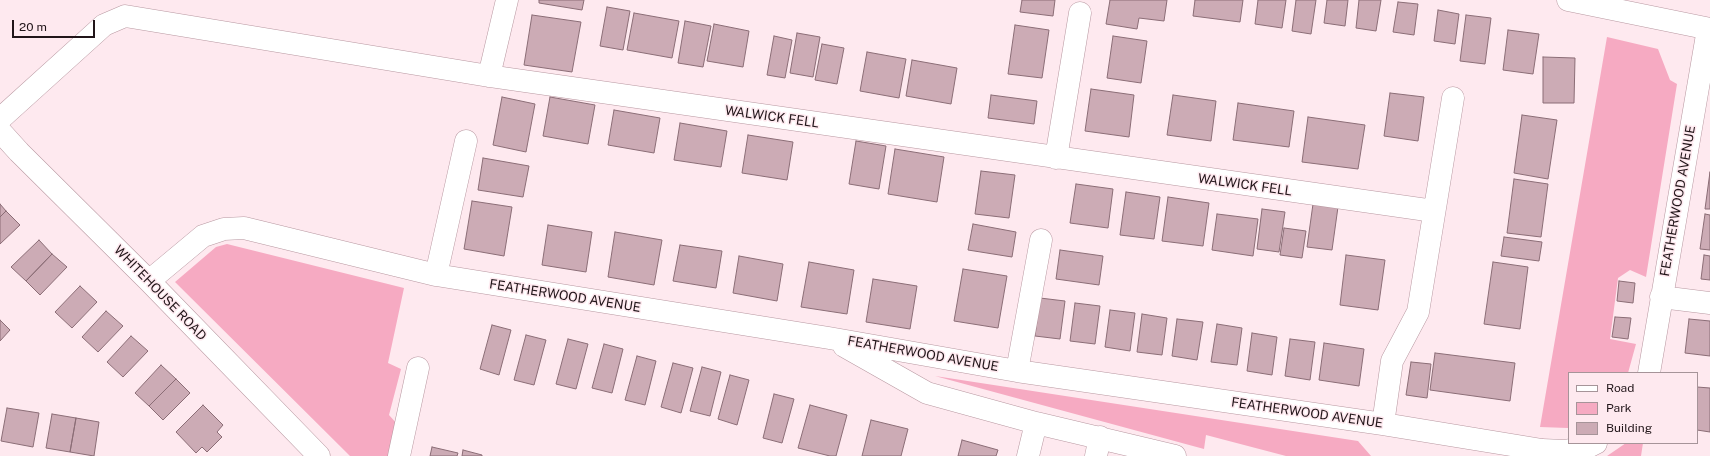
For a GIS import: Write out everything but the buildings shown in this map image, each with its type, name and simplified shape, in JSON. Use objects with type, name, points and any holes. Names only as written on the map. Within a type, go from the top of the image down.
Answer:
[{"type":"street","points":[[482,75],[507,0]]},
{"type":"street","points":[[1568,0],[1709,25]]},
{"type":"street","points":[[1056,158],[1080,13]]},
{"type":"street","name":"WALWICK FELL","points":[[0,119],[104,25],[125,16],[482,75],[1434,211]]},
{"type":"street","name":"FEATHERWOOD AVENUE","points":[[1649,372],[1709,25]]},
{"type":"street","points":[[1383,424],[1392,361],[1418,312],[1452,98]]},
{"type":"street","name":"WHITEHOUSE ROAD","points":[[0,131],[19,152],[149,281],[308,453]]},
{"type":"street","points":[[436,275],[466,142]]},
{"type":"street","name":"FEATHERWOOD AVENUE","points":[[149,281],[203,236],[224,229],[244,228],[436,275],[829,338],[1017,371],[1383,424],[1542,450],[1564,451],[1588,447],[1594,444]]},
{"type":"street","name":"FEATHERWOOD AVENUE","points":[[1017,371],[1041,240]]},
{"type":"street","points":[[1661,297],[1710,303]]},
{"type":"street","name":"FEATHERWOOD AVENUE","points":[[829,338],[927,393],[1036,423],[1098,447],[1175,456]]},
{"type":"street","points":[[399,456],[418,368]]},
{"type":"street","points":[[1028,456],[1036,423]]},
{"type":"green space","points":[[1607,37],[1658,49],[1670,80],[1677,84],[1646,277],[1630,270],[1618,278],[1610,339],[1636,344],[1628,372],[1568,372],[1568,428],[1540,427]]},
{"type":"green space","points":[[227,244],[404,288],[388,363],[401,369],[389,415],[398,425],[390,456],[350,456],[175,282],[216,247]]},
{"type":"green space","points":[[935,376],[1358,441],[1371,456],[1286,456],[1206,435],[1204,449]]},
{"type":"green space","points":[[1625,444],[1643,444],[1641,456],[1607,456]]}]
